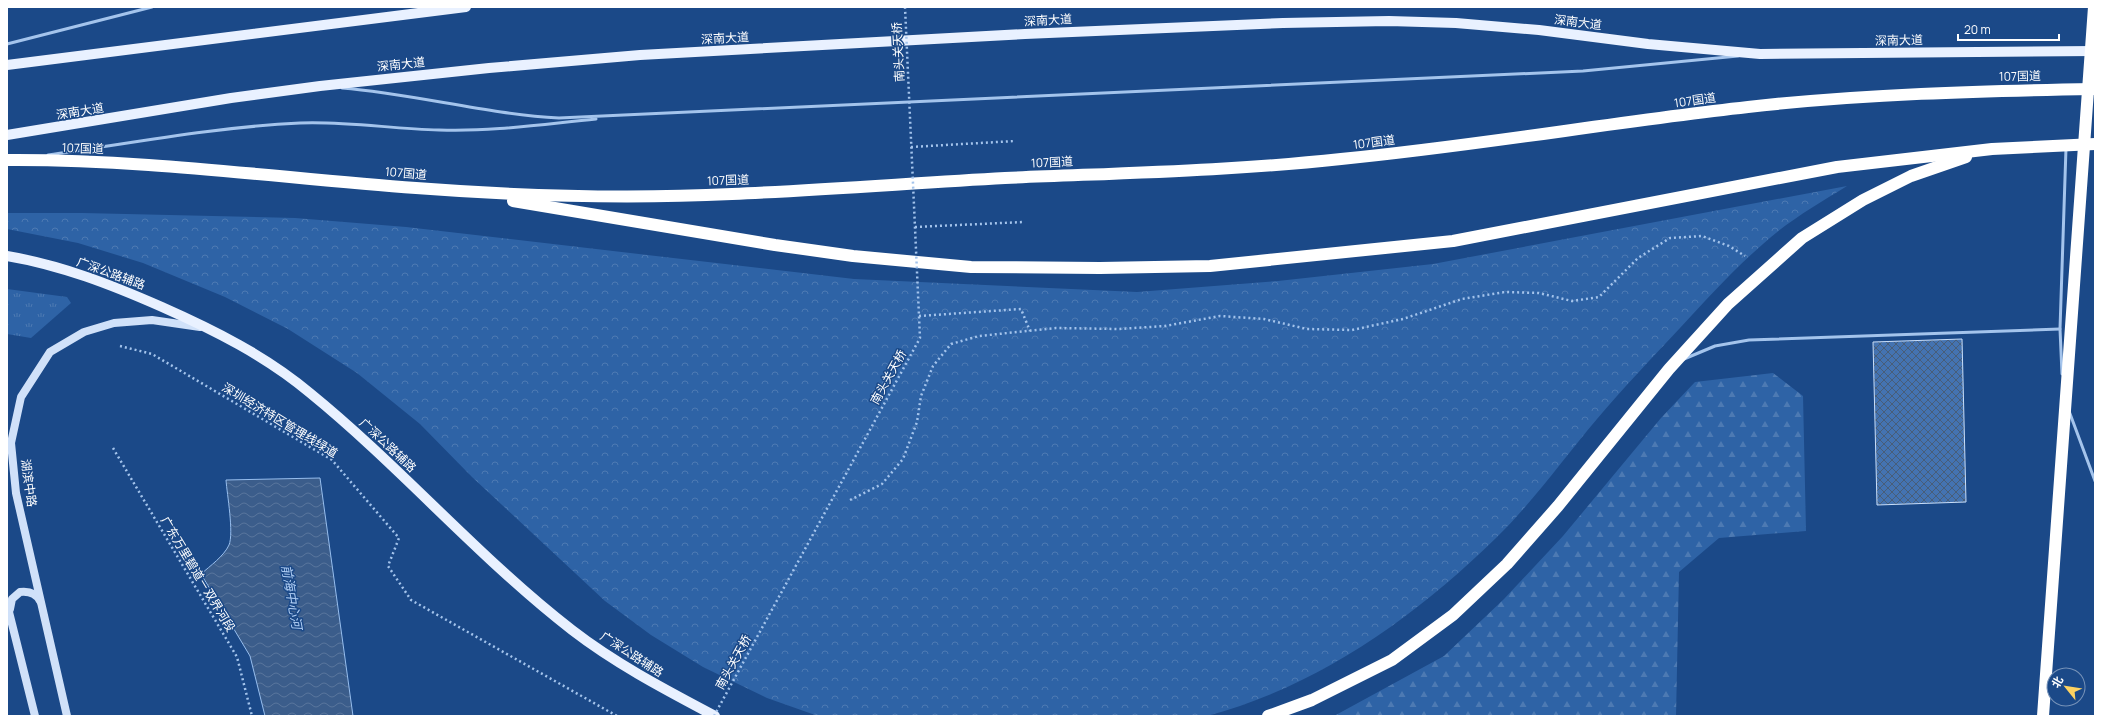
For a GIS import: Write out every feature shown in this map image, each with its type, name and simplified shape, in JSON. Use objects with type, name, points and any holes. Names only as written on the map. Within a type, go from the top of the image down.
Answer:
[{"type":"highway","points":[[2043,716],[2094,7]]},
{"type":"highway","name":"107国道","points":[[11,160],[114,163],[232,171],[416,188],[543,195],[640,197],[732,194],[1002,178],[1255,167],[1472,144],[1749,107],[1956,91],[2095,89]]},
{"type":"highway","points":[[416,188],[544,205],[775,245],[853,256],[970,268],[1179,267],[1210,266],[1339,254],[1453,241],[1837,167],[1992,149],[2066,144],[2095,144]]},
{"type":"highway","points":[[1268,716],[1312,700],[1392,660],[1453,615],[1507,564],[1558,506],[1669,368],[1728,304],[1765,269],[1802,238],[1863,200],[1911,176],[1953,160],[1992,149]]},
{"type":"main road","points":[[7,65],[466,7]]},
{"type":"main road","name":"深南大道","points":[[7,135],[231,98],[320,86],[489,68],[640,55],[1032,33],[1283,23],[1389,21],[1456,23],[1648,44],[1760,54],[2095,51]]},
{"type":"main road","name":"广深公路辅路","points":[[7,256],[30,260],[112,285],[210,328],[251,351],[309,391],[371,446],[508,576],[572,630],[644,679],[714,716]]},
{"type":"main road","name":"湖滨中路","points":[[67,716],[16,493],[12,443],[21,397],[50,352],[84,332],[114,323],[152,320],[210,328]]},
{"type":"main road","points":[[10,615],[9,604],[15,595],[20,592],[26,591],[36,595],[42,604]]},
{"type":"main road","points":[[7,604],[35,716]]},
{"type":"lane","points":[[7,44],[152,7]]},
{"type":"lane","points":[[320,86],[385,92],[521,116],[559,118],[1583,71],[1760,54]]},
{"type":"lane","points":[[11,160],[187,135],[277,125],[344,123],[438,130],[482,130],[619,116]]},
{"type":"lane","points":[[2066,144],[2060,330],[2064,387],[2069,410],[2095,482]]},
{"type":"lane","points":[[1669,368],[1700,351],[1714,346],[1737,342],[2060,330]]},
{"type":"path","name":"南头关天桥","points":[[714,716],[920,338],[905,7]]},
{"type":"path","points":[[911,147],[1016,141]]},
{"type":"path","points":[[915,226],[1024,222]]},
{"type":"path","points":[[850,500],[882,484],[903,459],[917,422],[921,396],[933,366],[951,344],[979,336],[1056,328],[1119,329],[1165,326],[1220,316],[1264,319],[1307,329],[1352,330],[1403,320],[1462,299],[1505,292],[1539,293],[1572,301],[1598,297],[1638,258],[1670,238],[1702,236],[1729,246],[1765,269]]},
{"type":"path","points":[[919,316],[1021,309],[1030,331]]},
{"type":"path","name":"深圳经济特区管理线绿道","points":[[118,345],[152,354],[332,460],[399,538],[388,566],[411,600],[616,716]]},
{"type":"path","name":"广东万里碧道－双界河段","points":[[113,448],[237,657],[252,716]]},
{"type":"green space","points":[[1847,186],[1783,228],[1731,274],[1617,396],[1535,495],[1496,538],[1432,595],[1398,622],[1363,646],[1326,668],[1288,687],[1248,703],[1207,716],[818,716],[767,698],[703,667],[651,635],[605,601],[472,477],[420,424],[357,373],[288,329],[225,297],[143,263],[78,243],[7,229],[7,213],[82,213],[295,218],[406,227],[854,279],[1137,292],[1278,281],[1433,264]]},
{"type":"green space","points":[[7,289],[67,297],[71,303],[31,338],[7,334]]},
{"type":"green space","points":[[1773,373],[1803,396],[1806,531],[1719,538],[1679,572],[1676,716],[1334,716],[1444,656],[1504,599],[1563,536],[1661,418],[1695,382]]},
{"type":"water","name":"前海中心河","points":[[320,478],[353,716],[265,716],[250,656],[201,574],[220,557],[229,545],[231,523],[226,480]]},
{"type":"building","points":[[1962,339],[1966,502],[1877,505],[1873,342]]}]
